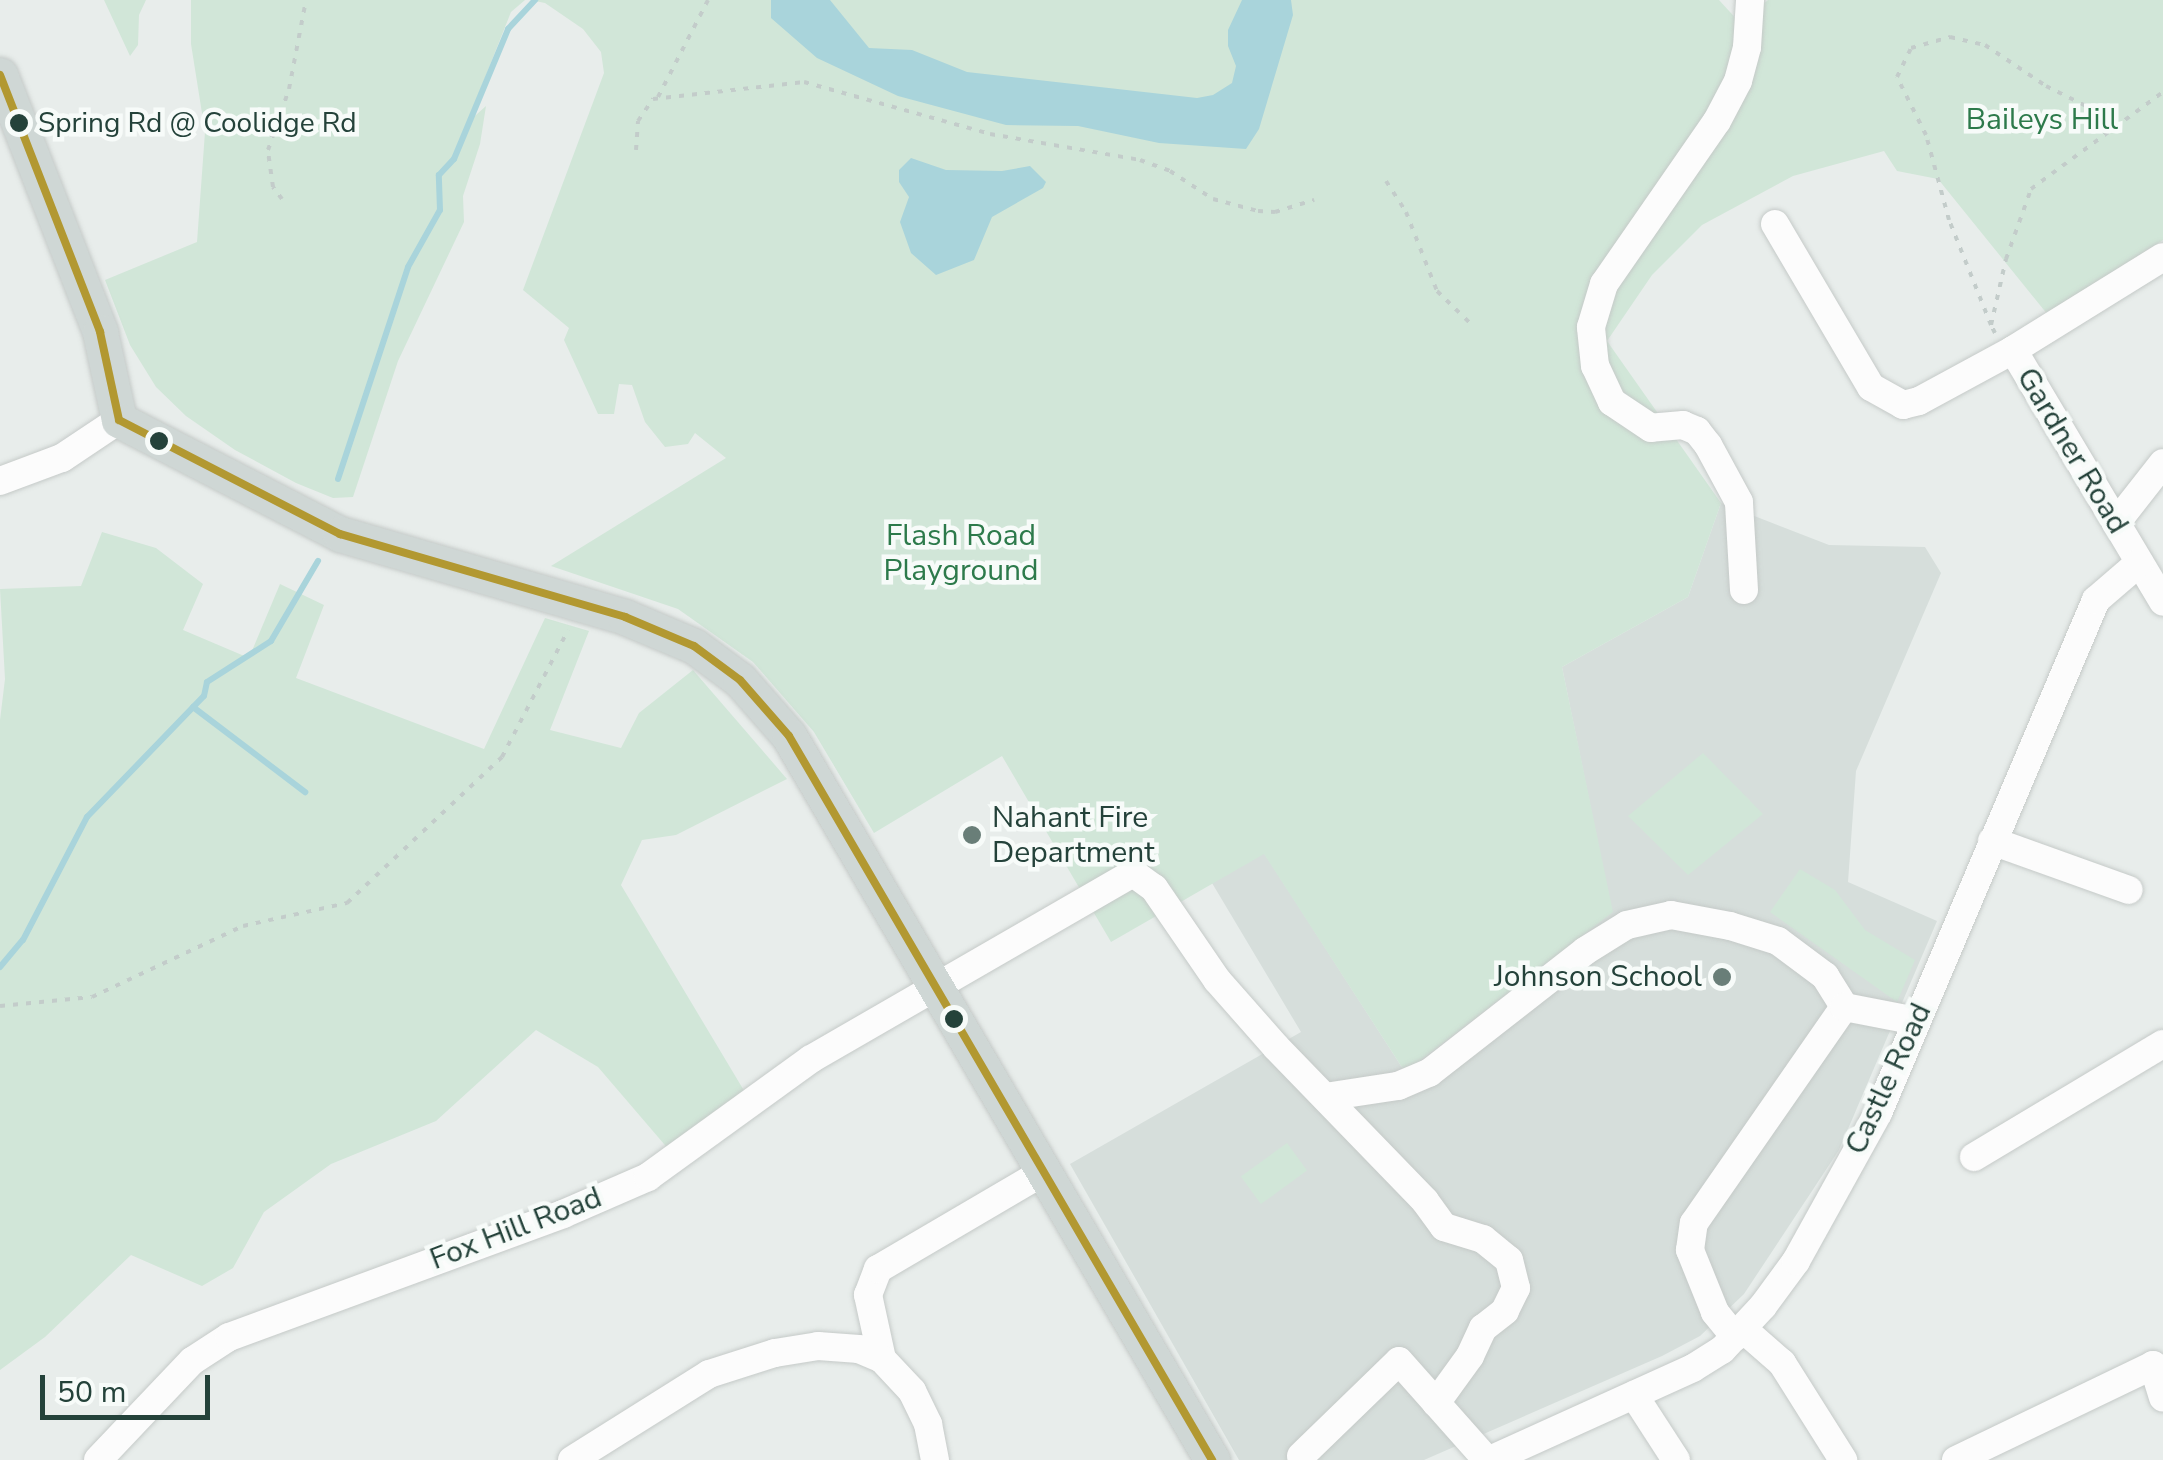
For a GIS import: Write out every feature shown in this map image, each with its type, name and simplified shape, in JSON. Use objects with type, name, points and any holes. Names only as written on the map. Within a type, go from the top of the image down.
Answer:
[{"type":"main road","points":[[2,83],[100,332],[119,420],[340,534],[625,618],[694,646],[740,680],[790,736],[1212,1460]]},
{"type":"street","points":[[1744,590],[1739,502],[1708,445],[1698,432],[1682,425],[1651,428],[1612,402],[1595,366],[1591,327],[1604,284],[1717,121],[1738,81],[1747,47],[1750,0]]},
{"type":"street","points":[[1775,224],[1871,387],[1903,405],[1919,401],[2010,352],[2163,258]]},
{"type":"street","name":"Gardner Road","points":[[2010,352],[2163,602]]},
{"type":"street","points":[[0,481],[62,458],[119,420]]},
{"type":"street","points":[[2116,523],[2163,462]]},
{"type":"street","name":"Castle Road","points":[[1488,1460],[1535,1451],[1634,1394],[1692,1368],[1739,1333],[1796,1261],[1878,1113],[2096,600],[2139,563]]},
{"type":"street","points":[[1992,841],[2129,890]]},
{"type":"street","name":"Fox Hill Road","points":[[98,1460],[192,1361],[230,1336],[562,1214],[648,1177],[810,1060],[1133,873],[1154,888],[1217,980],[1325,1097]]},
{"type":"street","points":[[1325,1097],[1398,1086],[1429,1073],[1585,950],[1627,925],[1671,915],[1778,941],[1825,976],[1844,1006],[1916,1021]]},
{"type":"street","points":[[1843,1460],[1782,1363],[1716,1312],[1690,1250],[1694,1222],[1844,1006]]},
{"type":"street","points":[[1974,1157],[2163,1044]]},
{"type":"street","points":[[1325,1097],[1425,1200],[1444,1228],[1483,1239],[1508,1260],[1516,1288],[1504,1311],[1483,1328],[1470,1356],[1436,1402]]},
{"type":"street","points":[[882,1359],[868,1296],[878,1269],[1045,1172]]},
{"type":"street","points":[[572,1460],[709,1374],[774,1352],[818,1346],[858,1349],[882,1359],[912,1390],[928,1424],[935,1460]]},
{"type":"street","points":[[1301,1456],[1399,1361],[1488,1460]]},
{"type":"street","points":[[1956,1460],[2152,1364],[2163,1398]]},
{"type":"street","points":[[1634,1394],[1676,1460]]},
{"type":"path","points":[[282,199],[273,187],[268,150],[289,89],[306,0]]},
{"type":"path","points":[[636,150],[638,122],[658,97],[708,0]]},
{"type":"path","points":[[2010,352],[1991,325],[1949,220],[1926,134],[1897,77],[1910,48],[1950,37],[1985,45],[2046,86],[2118,122]]},
{"type":"path","points":[[658,97],[804,82],[990,134],[1140,160],[1170,171],[1213,199],[1258,212],[1275,212],[1314,200]]},
{"type":"path","points":[[1991,325],[2006,259],[2032,188],[2163,92]]},
{"type":"path","points":[[1386,182],[1422,251],[1437,291],[1472,325]]},
{"type":"path","points":[[0,1006],[92,997],[242,926],[347,903],[502,756],[573,622]]},
{"type":"shaded area","name":"Johnson School","points":[[1721,503],[1829,545],[1925,547],[1941,573],[1856,771],[1848,882],[1937,921],[1839,1150],[1744,1294],[1700,1336],[1662,1356],[1424,1460],[1239,1460],[1070,1164],[1301,1032],[1212,883],[1264,853],[1405,1072],[1612,912],[1562,667],[1688,597]]},
{"type":"green space","points":[[104,0],[146,0],[139,15],[138,45],[130,56]]},
{"type":"green space","points":[[191,0],[525,0],[511,12],[467,123],[486,106],[480,144],[463,196],[464,222],[398,361],[353,497],[333,498],[296,483],[235,450],[186,416],[156,387],[130,345],[105,280],[197,242],[205,132],[191,44]]},
{"type":"green space","points":[[530,0],[1719,0],[1740,23],[1768,0],[2163,0],[2163,240],[2048,315],[1938,179],[1897,171],[1884,151],[1793,176],[1702,225],[1652,275],[1607,341],[1721,503],[1688,597],[1562,667],[1613,912],[1405,1072],[1264,854],[1111,942],[1002,756],[874,833],[814,732],[753,662],[678,609],[551,566],[726,458],[695,433],[688,444],[665,447],[645,422],[632,385],[619,384],[614,414],[598,414],[564,340],[569,328],[523,290],[604,73],[601,52],[583,29],[545,3]]},
{"type":"green space","points":[[102,532],[156,548],[203,584],[183,630],[249,658],[280,584],[324,605],[296,678],[484,749],[545,618],[589,631],[550,730],[621,748],[639,713],[693,670],[787,779],[676,835],[642,840],[621,885],[752,1104],[676,1158],[598,1067],[536,1030],[436,1121],[331,1164],[264,1212],[233,1268],[202,1286],[131,1255],[45,1337],[0,1370],[0,720],[5,679],[0,589],[81,586]]},
{"type":"green space","points":[[1703,753],[1763,814],[1688,875],[1628,816]]},
{"type":"green space","points":[[1800,869],[1835,890],[1865,930],[1915,960],[1897,1002],[1770,912]]},
{"type":"green space","points":[[1287,1143],[1307,1171],[1261,1204],[1241,1177]]},
{"type":"water","points":[[771,0],[830,0],[869,48],[912,50],[967,72],[1197,98],[1213,95],[1232,83],[1236,66],[1228,46],[1228,30],[1242,0],[1291,0],[1293,15],[1259,129],[1246,149],[1159,143],[1078,126],[1006,125],[898,96],[817,58],[771,18]]},
{"type":"water","points":[[911,158],[946,170],[1002,171],[1030,166],[1046,182],[1043,188],[992,217],[974,260],[936,275],[911,253],[900,222],[909,197],[899,182],[899,170]]},
{"type":"waterway","points":[[338,479],[408,267],[440,210],[439,175],[454,159],[508,29],[535,0]]},
{"type":"waterway","points":[[0,967],[23,940],[87,817],[204,696],[207,682],[271,641],[318,561]]},
{"type":"waterway","points":[[193,707],[305,792]]},
{"type":"transit line","points":[[0,75],[100,332],[119,420],[340,534],[625,617],[694,646],[740,680],[789,736],[1212,1460]]},
{"type":"place","name":"Spring Rd @ Coolidge Rd","points":[[19,123]]},
{"type":"place","name":"Nahant Fire Department","points":[[972,835]]},
{"type":"place","name":"Johnson School","points":[[1722,977]]},
{"type":"park label","name":"Baileys Hill","points":[[2042,120]]},
{"type":"park label","name":"Flash Road Playground","points":[[961,553]]}]
